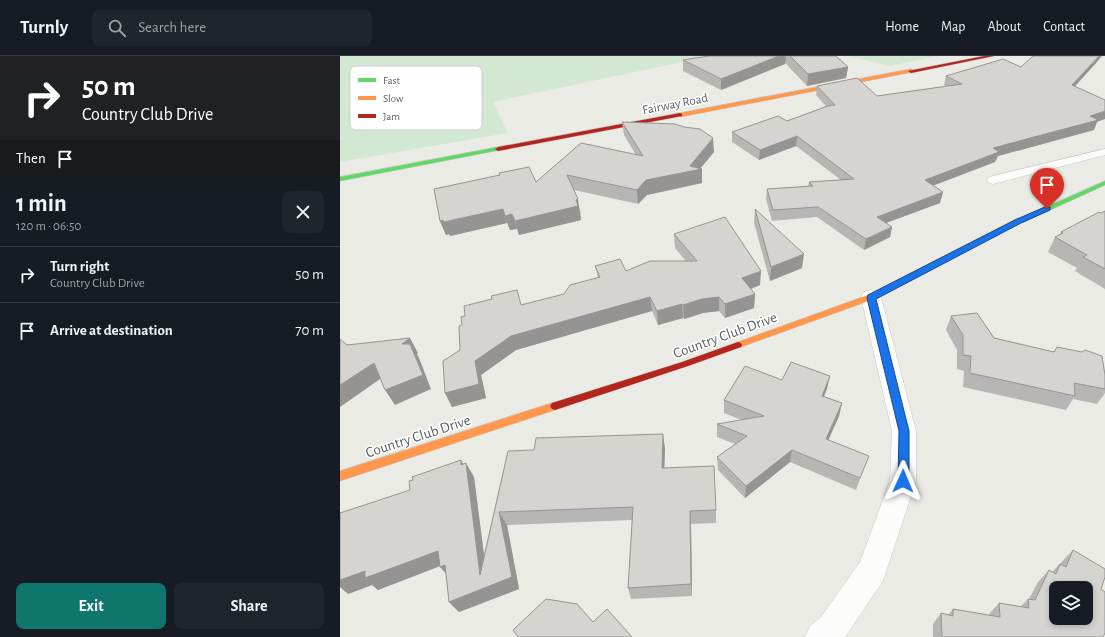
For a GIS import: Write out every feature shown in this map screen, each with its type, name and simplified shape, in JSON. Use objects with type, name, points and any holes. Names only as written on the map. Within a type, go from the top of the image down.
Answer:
[{"type":"street","name":"Fairway Road","points":[[340,179],[992,56]]},
{"type":"street","name":"Country Club Drive","points":[[340,476],[686,364],[871,298],[1018,222],[1105,183]]},
{"type":"street","points":[[822,637],[832,628],[872,571],[903,481],[904,431],[871,298]]},
{"type":"lane","points":[[993,180],[1105,152]]},
{"type":"green space","points":[[340,56],[711,56],[493,102],[508,133],[340,162]]},
{"type":"green space","points":[[848,56],[937,56],[890,66]]},
{"type":"building","points":[[709,56],[779,56],[721,79],[683,60]]},
{"type":"building","points":[[790,56],[836,56],[848,67],[808,74]]},
{"type":"building","points":[[1033,56],[1099,56],[1072,85],[1105,100],[1105,111],[1090,116],[1098,120],[993,148],[999,152],[925,180],[943,192],[877,217],[892,227],[866,239],[818,207],[773,210],[767,189],[813,186],[809,182],[854,179],[797,136],[760,150],[732,132],[778,116],[787,121],[828,106],[835,105],[817,86],[857,78],[877,96],[962,84],[946,76],[1003,59],[1021,67]]},
{"type":"building","points":[[622,122],[675,124],[700,129],[713,138],[690,166],[702,169],[646,180],[637,190],[567,175],[578,199],[576,200],[578,206],[515,221],[512,214],[505,216],[503,209],[444,222],[443,220],[440,221],[434,189],[500,175],[499,173],[529,167],[536,182],[581,143],[643,156]]},
{"type":"building","points":[[755,209],[804,254],[771,267]]},
{"type":"building","points":[[1105,211],[1105,269],[1083,257],[1087,255],[1055,237],[1063,233],[1061,232],[1099,212],[1101,213]]},
{"type":"building","points":[[725,217],[761,271],[742,278],[755,294],[725,304],[719,297],[702,299],[657,311],[650,297],[511,336],[475,361],[479,384],[445,393],[443,361],[460,350],[459,326],[462,325],[461,317],[465,316],[464,306],[492,299],[491,296],[517,290],[521,305],[564,294],[570,285],[600,277],[595,266],[620,259],[626,271],[650,261],[697,261],[674,234]]},
{"type":"building","points":[[977,313],[994,338],[1054,352],[1057,347],[1082,352],[1085,350],[1102,356],[1105,375],[1105,389],[1074,383],[1075,396],[970,373],[971,356],[963,355],[963,335],[951,316]]},
{"type":"building","points":[[410,338],[402,344],[410,344],[423,375],[385,390],[374,363],[340,385],[340,339],[347,345]]},
{"type":"building","points":[[791,362],[830,376],[822,396],[842,403],[826,439],[869,456],[860,478],[792,450],[746,486],[717,457],[747,436],[717,424],[764,416],[724,400],[745,366],[782,380]]},
{"type":"building","points":[[663,434],[662,468],[714,466],[716,510],[690,511],[691,584],[628,588],[633,507],[499,512],[512,577],[449,602],[445,565],[440,567],[438,551],[365,578],[365,571],[340,580],[340,513],[410,490],[409,481],[413,480],[412,477],[461,460],[461,465],[466,463],[480,575],[508,451],[534,450],[536,438]]},
{"type":"building","points":[[1073,550],[1105,569],[1105,577],[1101,589],[1105,592],[1105,633],[1103,637],[942,637],[941,613],[953,616],[953,609],[1000,617],[999,603],[1029,608],[1028,599],[1035,600],[1049,570],[1056,574],[1060,564],[1066,567]]},
{"type":"building","points":[[546,599],[577,604],[593,622],[607,609],[632,637],[518,637],[513,630]]},
{"type":"traffic: fast","points":[[340,179],[498,149]]},
{"type":"traffic: fast","points":[[1021,220],[1105,183]]},
{"type":"traffic: slow","points":[[680,115],[911,71]]},
{"type":"traffic: slow","points":[[738,345],[871,297],[1021,220]]},
{"type":"traffic: slow","points":[[340,476],[555,406]]},
{"type":"traffic: jam","points":[[911,71],[992,56]]},
{"type":"traffic: jam","points":[[498,149],[680,115]]},
{"type":"traffic: jam","points":[[555,406],[685,364],[738,345]]},
{"type":"route","points":[[903,481],[904,431],[871,298],[1018,222],[1047,209]]}]
